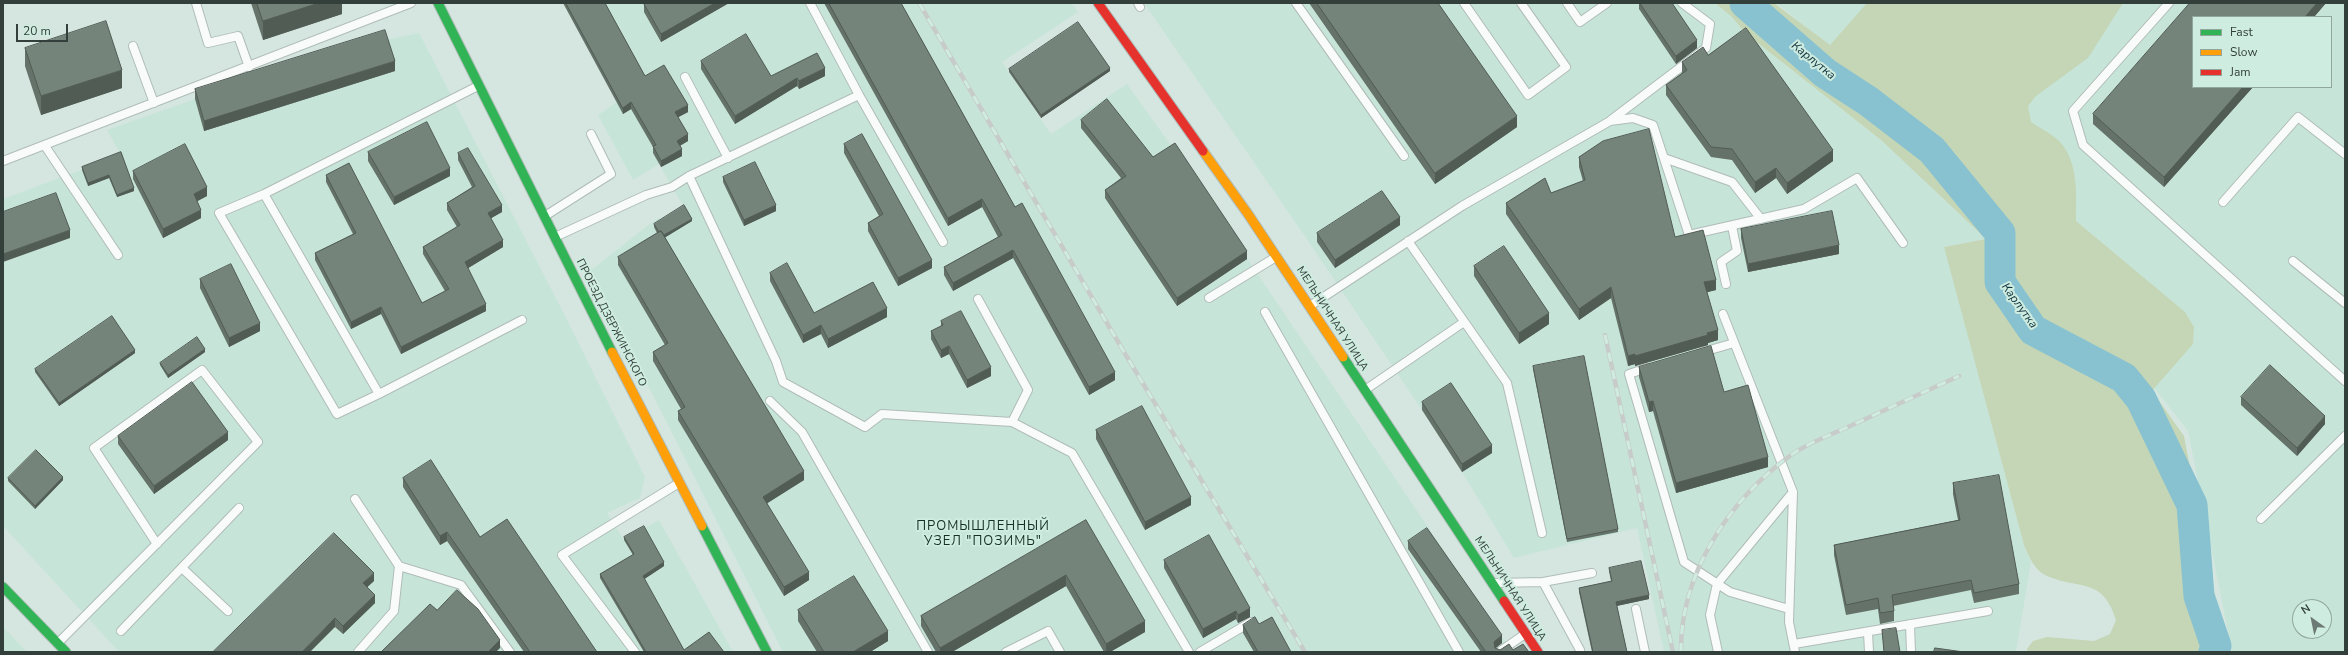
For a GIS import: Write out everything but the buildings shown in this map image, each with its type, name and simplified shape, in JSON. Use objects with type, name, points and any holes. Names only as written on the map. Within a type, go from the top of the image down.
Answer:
[{"type":"street","name":"ПРОЕЗД ДЗЕРЖИНСКОГО","points":[[438,3],[554,237],[767,652]]},
{"type":"street","name":"МЕЛЬНИЧНАЯ УЛИЦА","points":[[1098,3],[1276,257],[1538,652]]},
{"type":"street","points":[[3,586],[66,652]]},
{"type":"lane","points":[[196,3],[208,43],[238,36],[249,67]]},
{"type":"lane","points":[[3,162],[411,3]]},
{"type":"lane","points":[[810,3],[859,95],[943,242]]},
{"type":"lane","points":[[1296,3],[1404,156]]},
{"type":"lane","points":[[1464,3],[1528,94],[1566,67],[1521,3]]},
{"type":"lane","points":[[1567,3],[1580,22],[1607,3]]},
{"type":"lane","points":[[1309,306],[1462,206],[1610,121],[1706,48],[1710,24],[1682,3]]},
{"type":"lane","points":[[2169,3],[2073,110],[2083,145],[2345,381]]},
{"type":"lane","points":[[132,46],[154,104]]},
{"type":"lane","points":[[685,77],[728,158]]},
{"type":"lane","points":[[479,86],[264,194],[219,213],[337,414],[522,320]]},
{"type":"lane","points":[[554,237],[646,195],[672,188],[689,176],[859,95]]},
{"type":"lane","points":[[2223,202],[2298,117],[2345,154]]},
{"type":"lane","points":[[1610,121],[1633,118],[1653,125],[1690,235],[1804,209],[1857,178],[1903,243]]},
{"type":"lane","points":[[544,217],[611,174],[591,134]]},
{"type":"lane","points":[[45,146],[118,254]]},
{"type":"lane","points":[[1664,158],[1732,182],[1761,219]]},
{"type":"lane","points":[[689,176],[776,361],[783,382],[865,427],[882,414],[1012,422],[1072,453],[1189,652]]},
{"type":"lane","points":[[264,194],[379,394]]},
{"type":"lane","points":[[1726,284],[1721,262],[1737,251],[1732,226]]},
{"type":"lane","points":[[1408,241],[1507,383],[1542,533]]},
{"type":"lane","points":[[1209,298],[1276,257]]},
{"type":"lane","points":[[2293,261],[2345,303]]},
{"type":"lane","points":[[978,299],[1028,390],[1012,422]]},
{"type":"lane","points":[[1265,312],[1458,652]]},
{"type":"lane","points":[[1723,314],[1793,492],[1789,622],[1794,648],[1868,632],[1988,611]]},
{"type":"lane","points":[[1364,390],[1464,322]]},
{"type":"lane","points":[[1697,354],[1734,343]]},
{"type":"lane","points":[[1659,365],[1629,374],[1684,562],[1730,592],[1789,609]]},
{"type":"lane","points":[[58,643],[157,544],[258,442],[202,370],[94,448],[157,544]]},
{"type":"lane","points":[[770,401],[802,432],[928,652]]},
{"type":"lane","points":[[2261,519],[2345,436]]},
{"type":"lane","points":[[635,652],[562,555],[679,483]]},
{"type":"lane","points":[[1718,652],[1710,615],[1717,584],[1793,492]]},
{"type":"lane","points":[[355,499],[400,566],[461,585],[510,652]]},
{"type":"lane","points":[[121,631],[239,508]]},
{"type":"lane","points":[[358,652],[394,611],[400,566]]},
{"type":"lane","points":[[182,568],[228,611]]},
{"type":"lane","points":[[1492,583],[1543,582],[1592,574]]},
{"type":"lane","points":[[1543,582],[1580,650]]},
{"type":"lane","points":[[1636,609],[1645,652]]},
{"type":"lane","points":[[1200,652],[1251,622]]},
{"type":"lane","points":[[1910,624],[1911,652]]},
{"type":"lane","points":[[1006,652],[1048,631],[1060,652]]},
{"type":"lane","points":[[1868,632],[1869,652]]},
{"type":"lane","points":[[1499,652],[1526,634]]},
{"type":"shaded area","points":[[601,3],[1071,3],[1078,12],[1002,62],[1051,134],[1127,84],[1175,151],[1512,652],[783,652],[590,271],[651,223],[659,218],[662,221],[684,208],[659,164],[633,180],[598,115],[617,102]]},
{"type":"shaded area","points":[[1144,3],[1715,3],[1732,17],[1745,33],[1881,140],[1986,239],[1945,247],[2024,545],[2031,562],[2016,652],[1664,652],[1637,528],[1514,558],[1462,472],[1422,410],[1306,238]]},
{"type":"shaded area","points":[[1715,3],[1774,3],[1830,45],[1867,3],[2123,3],[2088,58],[2036,96],[2028,106],[2031,122],[2058,140],[2067,152],[2071,161],[2074,170],[2076,191],[2076,221],[2185,312],[2194,327],[2193,344],[2152,391],[2184,436],[2226,652],[2028,652],[2027,649],[2033,641],[2047,637],[2094,641],[2110,634],[2116,620],[2111,606],[2097,591],[2089,587],[2047,576],[2039,571],[2024,545],[1944,247],[1986,239],[1881,140],[1745,33],[1732,17]]},
{"type":"shaded area","points":[[1776,3],[2345,3],[2345,652],[2232,652],[2188,431],[1978,164]]},
{"type":"shaded area","points":[[419,33],[562,310],[645,477],[640,498],[607,513],[624,540],[659,520],[733,652],[119,652],[3,526],[3,199],[121,155],[107,130],[195,99],[385,40]]},
{"type":"shaded area","points":[[3,627],[27,652],[3,652]]},
{"type":"waterway","name":"Карлутка","points":[[1745,3],[1825,73],[1868,101],[1932,150],[2000,233],[2000,282],[2033,330],[2124,378],[2141,399],[2192,505],[2199,596],[2216,646],[2214,652]]},
{"type":"railway","points":[[919,3],[1124,352],[1305,652]]},
{"type":"railway","points":[[1605,335],[1673,652]]},
{"type":"railway","points":[[1681,652],[1683,623],[1689,595],[1699,567],[1712,541],[1729,517],[1768,473],[1791,455],[1805,447],[1959,376]]},
{"type":"traffic: fast","points":[[438,3],[612,352]]},
{"type":"traffic: fast","points":[[1343,357],[1504,601]]},
{"type":"traffic: fast","points":[[702,526],[767,652]]},
{"type":"traffic: fast","points":[[3,587],[66,652]]},
{"type":"traffic: slow","points":[[1203,151],[1248,214],[1343,357]]},
{"type":"traffic: slow","points":[[612,352],[702,526]]},
{"type":"traffic: jam","points":[[1098,3],[1203,151]]},
{"type":"traffic: jam","points":[[1504,601],[1538,652]]},
{"type":"district","name":"ПРОМЫШЛЕННЫЙ УЗЕЛ \"ПОЗИМЬ\"","points":[[983,534]]}]
